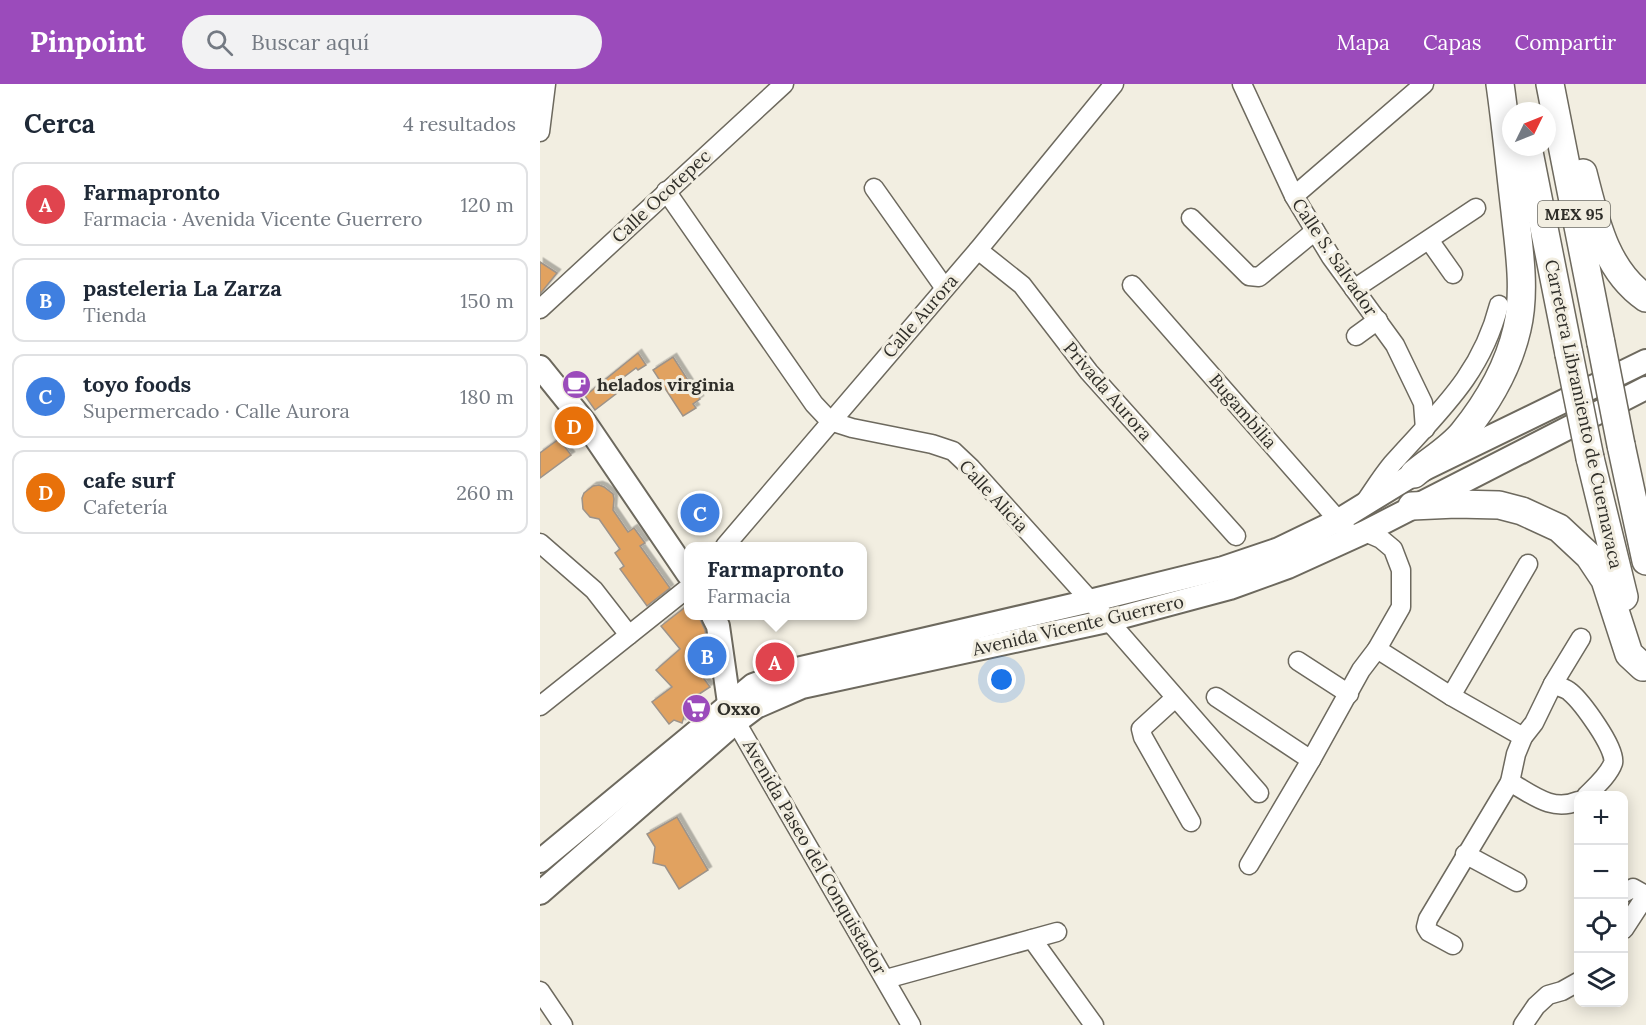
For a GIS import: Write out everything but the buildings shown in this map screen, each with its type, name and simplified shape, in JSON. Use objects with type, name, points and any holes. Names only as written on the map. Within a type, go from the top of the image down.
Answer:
[{"type":"highway","points":[[1414,474],[1461,435],[1494,389],[1509,358],[1518,327],[1521,267],[1500,84]]},
{"type":"highway","points":[[1515,84],[1519,102]]},
{"type":"highway","name":"Carretera Libramiento de Cuernavaca","points":[[1550,84],[1646,561]]},
{"type":"highway","points":[[1560,84],[1604,243],[1625,281],[1646,298]]},
{"type":"highway","name":"Carretera Libramiento de Cuernavaca","points":[[1530,156],[1590,458],[1644,673]]},
{"type":"highway","points":[[1630,490],[1646,513]]},
{"type":"highway","points":[[1413,506],[1499,505],[1522,511],[1559,528],[1589,556],[1605,580],[1629,654],[1644,673]]},
{"type":"main road","name":"Avenida Vicente Guerrero","points":[[540,861],[733,713],[802,687],[1107,621],[1230,588],[1288,567],[1352,530],[1364,503],[1414,474],[1646,361]]},
{"type":"main road","points":[[540,367],[586,424],[684,568]]},
{"type":"main road","name":"Avenida Vicente Guerrero","points":[[540,893],[733,713],[753,685],[797,669],[1090,601],[1250,560],[1279,549],[1352,530],[1413,506],[1646,388]]},
{"type":"main road","points":[[1452,455],[1463,480]]},
{"type":"main road","name":"Avenida Paseo del Conquistador","points":[[716,620],[733,713]]},
{"type":"street","points":[[540,132],[546,84]]},
{"type":"street","name":"Calle Ocotepec","points":[[540,309],[784,84]]},
{"type":"street","name":"Calle Aurora","points":[[728,542],[978,250],[1114,84]]},
{"type":"street","points":[[1245,91],[1262,84]]},
{"type":"street","points":[[1294,196],[1424,84]]},
{"type":"street","name":"Calle S. Salvador","points":[[1245,91],[1294,196],[1354,289],[1395,345],[1423,403],[1425,429]]},
{"type":"street","points":[[874,188],[944,287]]},
{"type":"street","points":[[666,191],[814,404],[830,421]]},
{"type":"street","points":[[1354,289],[1476,208]]},
{"type":"street","points":[[1191,218],[1249,276],[1254,278],[1259,277],[1315,231]]},
{"type":"street","points":[[1429,240],[1453,274]]},
{"type":"street","name":"Privada Aurora","points":[[978,250],[1022,285],[1089,372],[1236,536]]},
{"type":"street","name":"Bugambilia","points":[[1132,285],[1352,530],[1381,539],[1393,549],[1401,570],[1401,607],[1377,649],[1361,670],[1249,865]]},
{"type":"street","points":[[1364,503],[1390,466],[1464,384],[1493,331],[1499,305]]},
{"type":"street","points":[[1356,336],[1378,320]]},
{"type":"street","name":"Calle Alicia","points":[[830,421],[852,428],[932,444],[953,452],[971,468],[1259,793]]},
{"type":"street","points":[[540,543],[594,590],[629,635]]},
{"type":"street","points":[[1450,696],[1528,564]]},
{"type":"street","points":[[540,706],[684,591]]},
{"type":"street","points":[[1453,945],[1429,932],[1426,927],[1428,919],[1509,782],[1523,737],[1544,705],[1581,638]]},
{"type":"street","points":[[1377,649],[1450,696],[1523,737]]},
{"type":"street","points":[[1298,661],[1349,693]]},
{"type":"street","points":[[1554,684],[1568,690],[1580,701],[1613,756],[1613,763],[1590,791]]},
{"type":"street","points":[[540,686],[559,691]]},
{"type":"street","points":[[1216,697],[1311,760]]},
{"type":"street","points":[[1175,698],[1141,729],[1143,737],[1191,822]]},
{"type":"street","name":"Avenida Paseo del Conquistador","points":[[733,713],[911,1025]]},
{"type":"street","points":[[1509,782],[1554,805],[1574,803]]},
{"type":"street","points":[[1465,854],[1517,882]]},
{"type":"street","points":[[1628,891],[1634,888],[1642,893],[1643,900],[1628,922]]},
{"type":"street","points":[[886,979],[1057,932]]},
{"type":"street","points":[[1032,939],[1094,1025]]},
{"type":"street","points":[[1523,1025],[1536,1006],[1548,995],[1574,984]]},
{"type":"street","points":[[540,991],[563,1025]]},
{"type":"place","name":"helados virginia","points":[[576,384]]},
{"type":"place","name":"cafe surf","points":[[574,426]]},
{"type":"place","name":"toyo foods","points":[[700,513]]},
{"type":"place","name":"pasteleria La Zarza","points":[[707,656]]},
{"type":"place","name":"Farmapronto","points":[[775,662]]},
{"type":"place","name":"Oxxo","points":[[696,708]]}]
